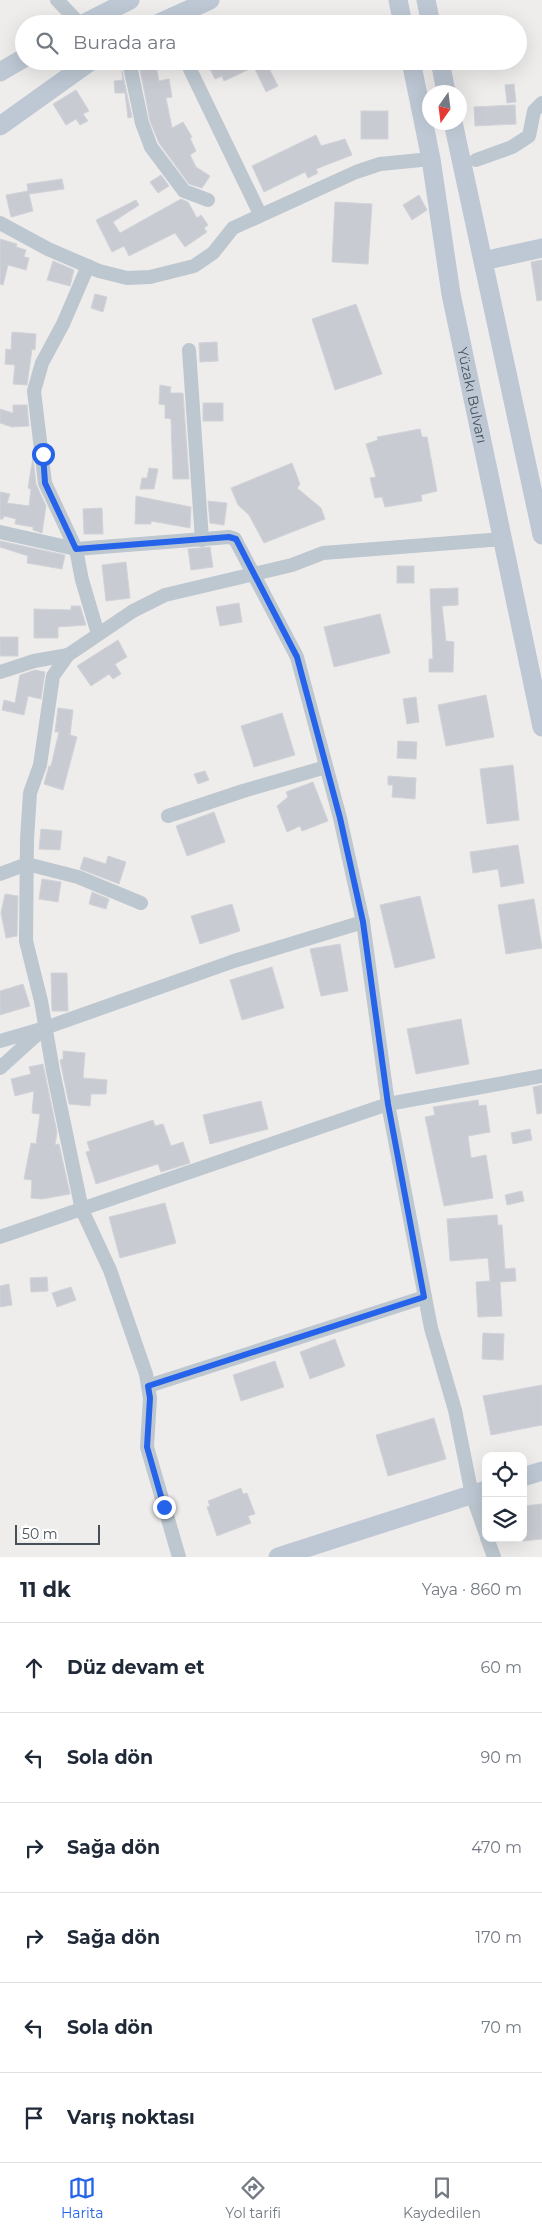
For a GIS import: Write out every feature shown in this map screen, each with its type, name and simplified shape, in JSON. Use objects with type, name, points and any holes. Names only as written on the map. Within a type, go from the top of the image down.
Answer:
[{"type":"main road","points":[[99,15],[130,0]]},
{"type":"main road","points":[[178,15],[210,0]]},
{"type":"main road","points":[[398,0],[401,15]]},
{"type":"main road","points":[[426,0],[430,15]]},
{"type":"main road","points":[[0,72],[15,63]]},
{"type":"main road","points":[[0,126],[79,70]]},
{"type":"main road","name":"Yüzakı Bulvarı","points":[[412,70],[431,159],[450,294],[542,727]]},
{"type":"main road","points":[[442,70],[445,85]]},
{"type":"main road","points":[[455,130],[541,522]]},
{"type":"main road","points":[[483,261],[542,248]]},
{"type":"main road","points":[[527,1476],[542,1471]]},
{"type":"main road","points":[[278,1557],[479,1493]]},
{"type":"street","points":[[57,0],[72,15]]},
{"type":"street","points":[[131,70],[142,123],[151,147],[184,191],[208,200]]},
{"type":"street","points":[[190,70],[260,214]]},
{"type":"street","points":[[476,160],[512,147],[529,136],[534,111],[542,103]]},
{"type":"street","points":[[0,223],[48,249],[88,266],[127,278],[150,277],[194,266],[213,254],[233,228],[260,214],[380,164],[431,159]]},
{"type":"street","points":[[88,266],[63,324],[42,363],[34,391],[45,483],[76,549],[82,580],[98,634]]},
{"type":"street","points":[[189,350],[202,540]]},
{"type":"street","points":[[0,532],[76,549],[229,537],[236,539],[241,546],[252,574],[297,657],[326,767],[363,922],[388,1104],[424,1297],[431,1328],[479,1493],[482,1511]]},
{"type":"street","points":[[179,1557],[147,1447],[150,1398],[146,1374],[110,1270],[82,1210],[26,941],[26,864],[30,793],[40,765],[53,676],[68,655],[133,611],[165,594],[292,565],[323,553],[503,539]]},
{"type":"street","points":[[0,672],[34,661],[68,655]]},
{"type":"street","points":[[168,816],[243,791],[326,767]]},
{"type":"street","points":[[0,874],[26,864],[78,876],[141,902]]},
{"type":"street","points":[[0,1041],[45,1028],[234,961],[363,922]]},
{"type":"street","points":[[0,1068],[45,1028]]},
{"type":"street","points":[[0,1237],[388,1104],[542,1076]]},
{"type":"street","points":[[148,1386],[424,1297]]},
{"type":"street","points":[[488,1542],[494,1557]]},
{"type":"building","points":[[140,70],[157,70],[159,81],[169,79],[172,97],[166,98],[172,128],[183,122],[192,137],[190,138],[196,151],[190,155],[196,167],[210,176],[202,188],[189,184],[159,143],[150,121]]},
{"type":"building","points":[[210,70],[248,70],[224,81],[222,76],[215,79]]},
{"type":"building","points":[[255,70],[270,70],[278,86],[266,92]]},
{"type":"building","points":[[122,71],[132,117],[128,118],[125,93],[115,93],[114,81],[123,80]]},
{"type":"building","points":[[514,84],[516,102],[507,103],[505,85]]},
{"type":"building","points":[[76,90],[89,111],[83,114],[88,121],[80,125],[76,119],[66,125],[53,104]]},
{"type":"building","points":[[515,105],[516,124],[475,126],[474,107]]},
{"type":"building","points":[[361,111],[388,111],[388,139],[361,139]]},
{"type":"building","points":[[316,135],[321,146],[345,139],[352,155],[316,169],[318,173],[308,178],[305,172],[264,192],[252,166]]},
{"type":"building","points":[[161,175],[169,186],[158,193],[150,182]]},
{"type":"building","points":[[62,179],[64,189],[29,194],[33,211],[11,217],[6,195],[28,191],[27,184]]},
{"type":"building","points":[[419,195],[427,210],[412,220],[403,205]]},
{"type":"building","points":[[181,199],[188,202],[197,218],[201,215],[208,225],[204,228],[207,232],[185,247],[175,233],[129,256],[124,246],[112,252],[96,220],[136,200],[139,205],[113,222],[120,233]]},
{"type":"building","points":[[335,202],[372,204],[368,264],[332,262]]},
{"type":"building","points":[[0,239],[17,244],[16,247],[26,250],[24,257],[29,258],[26,270],[8,265],[3,285],[0,284]]},
{"type":"building","points":[[542,260],[542,300],[537,301],[531,262]]},
{"type":"building","points":[[53,261],[74,270],[70,286],[47,280]]},
{"type":"building","points":[[95,294],[107,297],[103,312],[91,308]]},
{"type":"building","points":[[356,304],[382,374],[335,390],[312,319]]},
{"type":"building","points":[[12,332],[36,334],[35,350],[32,349],[27,385],[13,384],[15,365],[5,364],[6,349],[11,350]]},
{"type":"building","points":[[217,342],[218,361],[200,362],[199,343]]},
{"type":"building","points":[[160,385],[171,387],[170,393],[183,393],[189,479],[173,479],[171,419],[165,418],[165,405],[159,404]]},
{"type":"building","points":[[203,403],[223,403],[223,421],[203,421]]},
{"type":"building","points":[[13,405],[27,405],[29,426],[12,427],[0,423],[0,409],[13,413]]},
{"type":"building","points":[[420,429],[422,437],[427,437],[437,491],[421,495],[422,501],[385,507],[382,497],[375,498],[370,478],[376,477],[366,444],[378,440],[377,437]]},
{"type":"building","points":[[33,457],[36,484],[46,506],[42,533],[33,530],[33,527],[15,524],[16,519],[4,516],[3,519],[0,519],[0,492],[10,494],[7,503],[29,506],[31,489],[28,488]]},
{"type":"building","points":[[292,463],[300,484],[297,488],[321,508],[325,519],[264,543],[249,515],[238,505],[231,488]]},
{"type":"building","points":[[149,468],[158,469],[154,489],[140,489],[142,478],[147,478]]},
{"type":"building","points":[[136,496],[191,507],[190,528],[151,521],[151,524],[135,524]]},
{"type":"building","points":[[208,501],[227,503],[224,525],[210,523]]},
{"type":"building","points":[[102,508],[103,534],[84,534],[83,509]]},
{"type":"building","points":[[0,541],[65,555],[62,569],[27,563],[28,556],[0,547]]},
{"type":"building","points":[[210,547],[213,567],[191,570],[188,549]]},
{"type":"building","points":[[126,562],[130,598],[106,601],[102,565]]},
{"type":"building","points":[[397,566],[414,566],[414,583],[397,583]]},
{"type":"building","points":[[458,588],[458,605],[442,606],[446,641],[454,642],[453,672],[429,672],[429,659],[433,659],[430,589]]},
{"type":"building","points":[[239,603],[242,622],[220,626],[216,607]]},
{"type":"building","points":[[71,606],[80,606],[86,625],[58,627],[58,638],[34,638],[34,609],[71,610]]},
{"type":"building","points":[[380,614],[390,653],[334,667],[324,627]]},
{"type":"building","points":[[0,637],[18,637],[18,656],[0,656]]},
{"type":"building","points":[[118,640],[127,657],[115,664],[121,674],[113,679],[109,674],[91,686],[77,666]]},
{"type":"building","points":[[35,670],[45,672],[41,699],[28,696],[24,715],[2,710],[4,700],[15,703],[20,675]]},
{"type":"building","points":[[486,695],[494,737],[446,746],[438,705]]},
{"type":"building","points":[[416,697],[419,722],[407,724],[403,699]]},
{"type":"building","points":[[58,708],[73,710],[70,735],[77,737],[63,790],[44,784],[49,766],[51,766],[59,732],[55,732]]},
{"type":"building","points":[[282,713],[295,755],[254,767],[241,726]]},
{"type":"building","points":[[398,741],[417,742],[416,759],[397,758]]},
{"type":"building","points":[[513,765],[519,820],[487,824],[480,769]]},
{"type":"building","points":[[205,771],[209,780],[198,784],[194,774]]},
{"type":"building","points":[[388,776],[416,778],[415,799],[392,797],[393,785],[388,785]]},
{"type":"building","points":[[313,782],[328,821],[302,831],[300,826],[287,832],[277,806],[288,797],[286,792]]},
{"type":"building","points":[[214,812],[225,842],[187,856],[176,826]]},
{"type":"building","points":[[41,829],[62,831],[60,850],[39,849]]},
{"type":"building","points":[[518,845],[524,883],[501,887],[498,869],[473,873],[470,852]]},
{"type":"building","points":[[108,856],[126,862],[119,884],[80,869],[84,857],[106,864]]},
{"type":"building","points":[[42,879],[61,882],[58,902],[39,899]]},
{"type":"building","points":[[92,892],[109,899],[106,909],[89,904]]},
{"type":"building","points":[[5,894],[18,896],[17,936],[6,938],[1,913]]},
{"type":"building","points":[[420,896],[435,958],[395,968],[380,905]]},
{"type":"building","points":[[534,899],[542,948],[506,954],[498,905]]},
{"type":"building","points":[[232,904],[240,931],[200,944],[191,916]]},
{"type":"building","points":[[340,944],[348,991],[321,996],[310,949]]},
{"type":"building","points":[[272,967],[284,1008],[242,1020],[230,980]]},
{"type":"building","points":[[51,973],[67,973],[68,1011],[52,1011]]},
{"type":"building","points":[[23,984],[30,1006],[0,1015],[0,991]]},
{"type":"building","points":[[461,1019],[469,1064],[416,1074],[407,1029]]},
{"type":"building","points":[[63,1051],[85,1053],[83,1078],[107,1080],[106,1094],[91,1094],[90,1106],[69,1104],[60,1060],[63,1059]]},
{"type":"building","points":[[43,1064],[57,1132],[55,1145],[59,1144],[70,1194],[42,1199],[31,1198],[32,1180],[24,1179],[31,1143],[36,1144],[40,1114],[32,1113],[34,1091],[15,1096],[11,1079],[31,1074],[29,1067]]},
{"type":"building","points":[[542,1085],[542,1113],[537,1114],[533,1087]]},
{"type":"building","points":[[478,1100],[479,1106],[486,1105],[490,1132],[468,1136],[471,1158],[486,1155],[493,1198],[444,1206],[425,1117],[435,1115],[433,1107]]},
{"type":"building","points":[[261,1101],[268,1129],[210,1144],[203,1115]]},
{"type":"building","points":[[153,1120],[155,1126],[163,1124],[171,1146],[183,1142],[190,1163],[161,1172],[158,1164],[96,1184],[86,1152],[90,1151],[87,1142]]},
{"type":"building","points":[[530,1129],[532,1140],[513,1144],[511,1133]]},
{"type":"building","points":[[522,1191],[524,1201],[507,1205],[505,1195]]},
{"type":"building","points":[[165,1203],[176,1243],[120,1258],[109,1217]]},
{"type":"building","points":[[497,1215],[498,1225],[502,1225],[505,1269],[515,1268],[516,1281],[500,1282],[502,1316],[478,1317],[476,1282],[490,1281],[488,1258],[450,1261],[447,1219]]},
{"type":"building","points":[[47,1277],[48,1291],[31,1292],[30,1278]]},
{"type":"building","points":[[9,1284],[12,1305],[0,1307],[0,1286]]},
{"type":"building","points":[[71,1287],[76,1300],[57,1307],[52,1293]]},
{"type":"building","points":[[483,1333],[504,1334],[503,1360],[482,1359]]},
{"type":"building","points":[[335,1339],[345,1366],[310,1379],[300,1352]]},
{"type":"building","points":[[275,1361],[284,1387],[241,1401],[233,1375]]},
{"type":"building","points":[[542,1385],[542,1425],[491,1435],[483,1396]]},
{"type":"building","points":[[434,1418],[446,1459],[388,1476],[376,1435]]},
{"type":"building","points":[[241,1488],[243,1494],[247,1493],[255,1514],[248,1516],[251,1523],[217,1536],[207,1507],[210,1506],[208,1501]]},
{"type":"building","points":[[542,1504],[542,1539],[527,1541],[527,1506]]},
{"type":"route","points":[[43,454],[45,483],[76,549],[229,537],[236,539],[241,546],[252,574],[297,657],[340,818],[363,922],[388,1104],[424,1297],[148,1386],[150,1398],[147,1447],[164,1507]]}]
